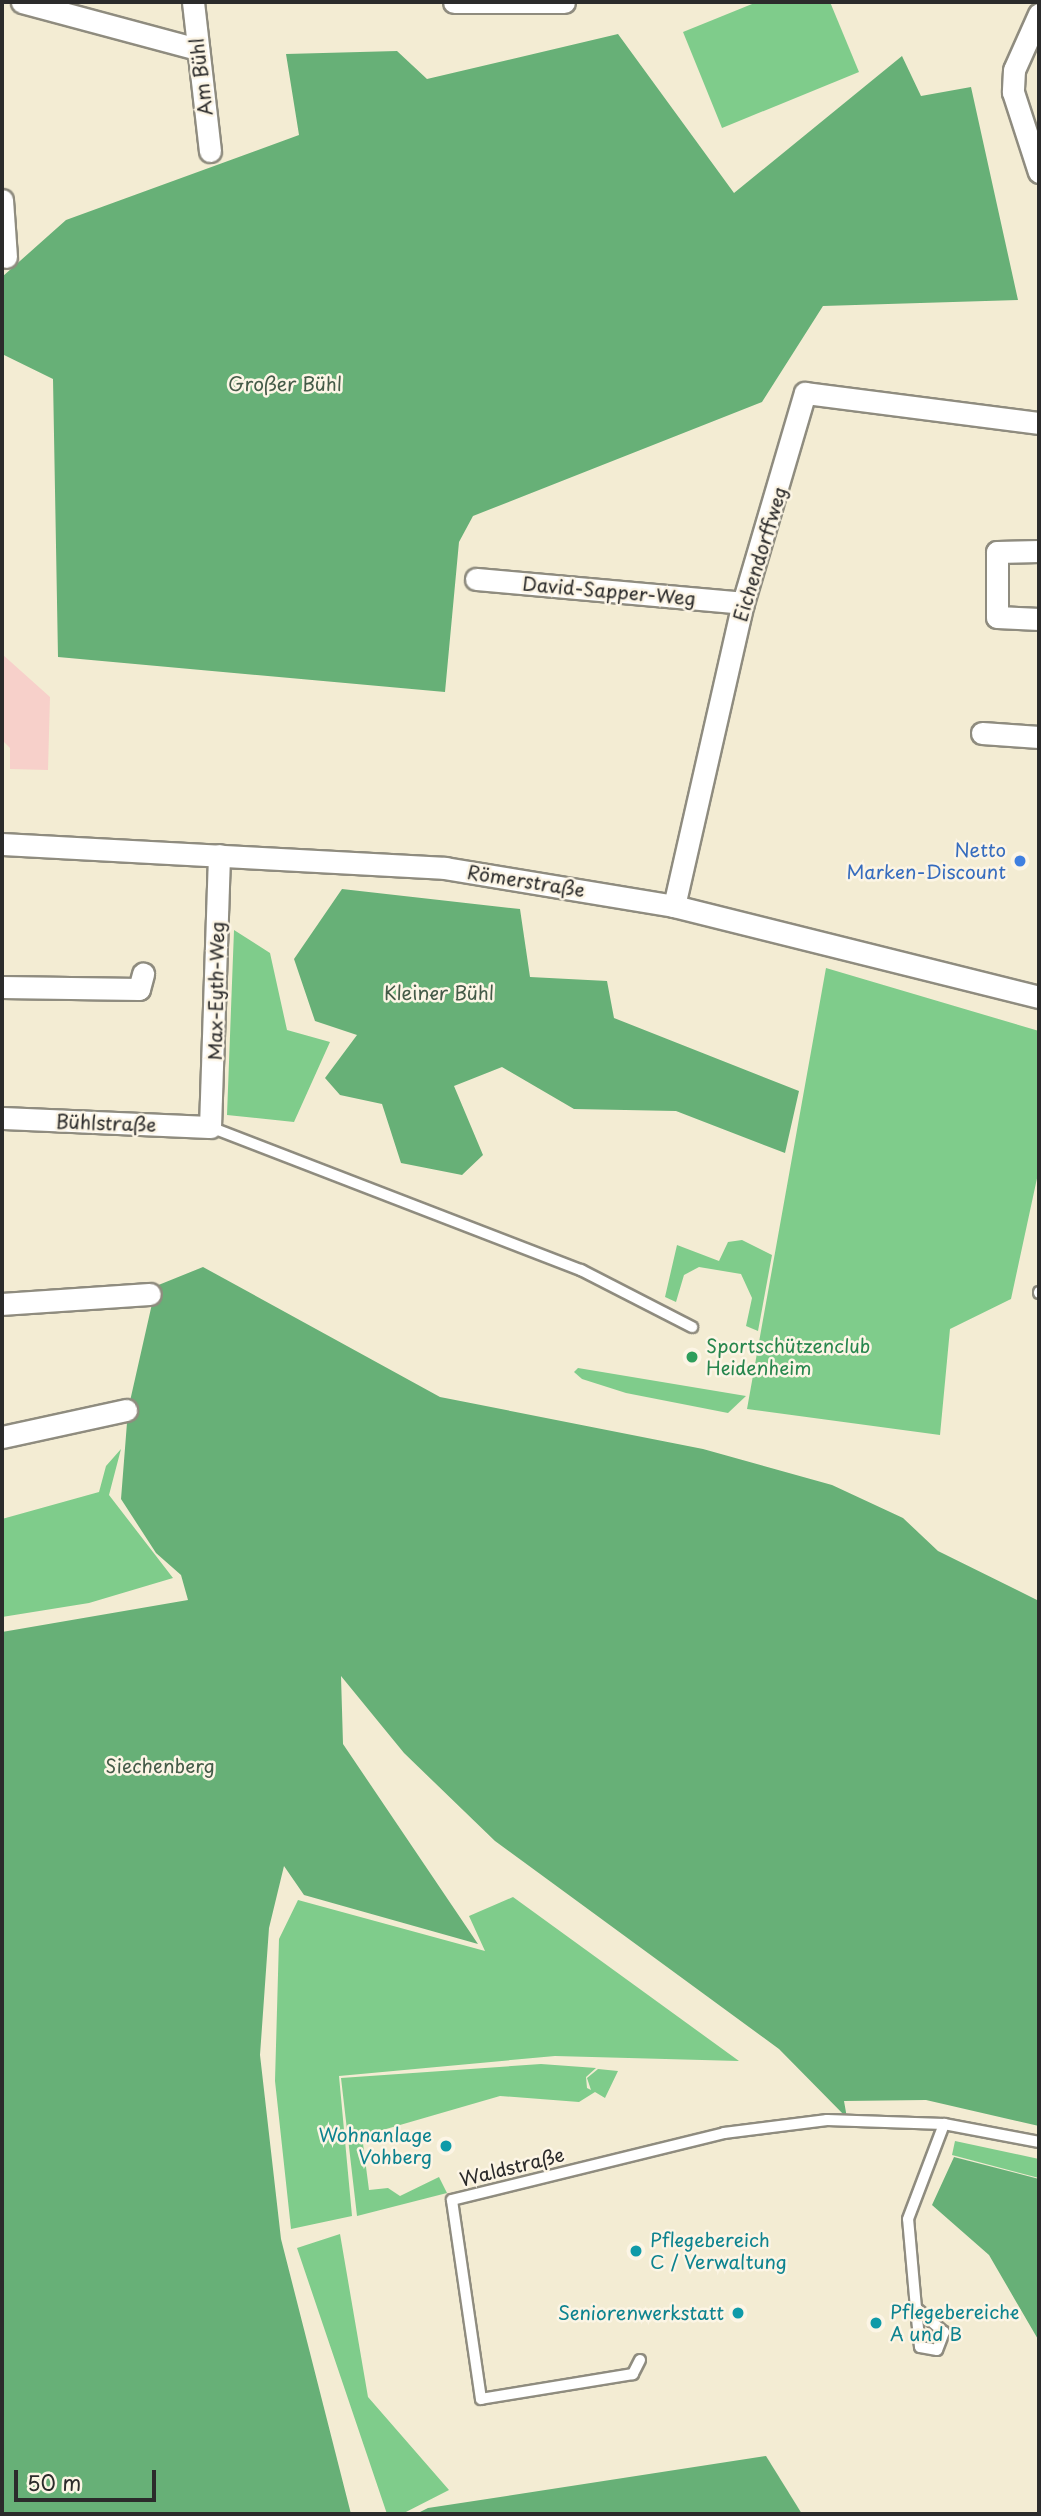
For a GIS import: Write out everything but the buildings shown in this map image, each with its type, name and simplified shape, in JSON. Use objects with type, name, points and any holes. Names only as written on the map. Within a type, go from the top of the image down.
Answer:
[{"type":"street","points":[[22,2],[198,49]]},
{"type":"street","name":"Am Bühl","points":[[193,2],[210,151]]},
{"type":"street","points":[[454,2],[564,2]]},
{"type":"street","points":[[1039,15],[1014,70],[1013,92],[1039,172]]},
{"type":"street","points":[[2,200],[6,257]]},
{"type":"street","name":"Eichendorffweg","points":[[674,906],[743,603],[805,393],[1039,423]]},
{"type":"street","points":[[1039,551],[998,552],[997,617],[1039,619]]},
{"type":"street","name":"David-Sapper-Weg","points":[[476,579],[743,603]]},
{"type":"street","points":[[982,733],[1039,737]]},
{"type":"street","name":"Römerstraße","points":[[2,844],[445,868],[674,906],[1039,997]]},
{"type":"street","name":"Max-Eyth-Weg","points":[[210,1127],[219,855]]},
{"type":"street","points":[[2,987],[139,989],[143,974]]},
{"type":"street","name":"Bühlstraße","points":[[2,1118],[210,1127]]},
{"type":"street","points":[[2,1304],[150,1294]]},
{"type":"street","points":[[2,1437],[126,1410]]},
{"type":"lane","points":[[210,1127],[581,1270],[692,1327]]},
{"type":"lane","name":"Waldstraße","points":[[640,2360],[633,2374],[481,2399],[452,2200],[724,2133],[827,2120],[944,2124],[1039,2142]]},
{"type":"lane","points":[[916,2308],[908,2219],[944,2124]]},
{"type":"shaded area","points":[[2,654],[50,697],[48,770],[10,769],[10,748],[2,740]]},
{"type":"green space","points":[[757,2],[830,2],[859,72],[722,128],[683,32]]},
{"type":"green space","name":"Großer Bühl","points":[[618,34],[734,193],[902,56],[921,96],[971,87],[1018,300],[823,306],[762,402],[473,516],[459,542],[445,692],[58,657],[53,379],[2,354],[2,277],[66,220],[299,135],[286,54],[397,51],[427,79]]},
{"type":"green space","name":"Kleiner Bühl","points":[[342,889],[520,909],[530,977],[607,981],[614,1018],[799,1091],[785,1153],[676,1111],[574,1109],[502,1067],[454,1086],[483,1155],[462,1175],[401,1163],[382,1104],[340,1095],[325,1078],[357,1035],[315,1021],[294,959]]},
{"type":"green space","points":[[234,930],[270,953],[287,1030],[330,1042],[294,1122],[227,1115]]},
{"type":"green space","points":[[826,968],[1039,1031],[1039,1169],[1011,1299],[950,1329],[940,1435],[747,1409]]},
{"type":"green space","points":[[742,1240],[772,1255],[758,1331],[746,1326],[752,1298],[741,1274],[699,1267],[684,1275],[676,1302],[665,1297],[677,1245],[719,1261],[728,1242]]},
{"type":"green space","name":"Siechenberg","points":[[203,1267],[440,1397],[703,1449],[832,1485],[903,1518],[938,1551],[1039,1601],[1039,2126],[926,2100],[844,2101],[847,2118],[779,2049],[495,1841],[404,1753],[341,1676],[343,1744],[478,1944],[304,1895],[284,1866],[269,1928],[260,2055],[281,2239],[351,2514],[2,2514],[2,1632],[188,1600],[181,1575],[156,1553],[121,1499],[128,1410],[156,1286]]},
{"type":"green space","points":[[578,1368],[746,1396],[728,1413],[626,1393],[582,1379],[574,1372]]},
{"type":"green space","points":[[121,1449],[109,1495],[173,1578],[89,1603],[2,1617],[2,1519],[99,1492],[106,1466]]},
{"type":"green space","points":[[513,1897],[739,2061],[555,2056],[339,2076],[352,2216],[291,2229],[275,2081],[279,1939],[298,1900],[485,1951],[469,1916]]},
{"type":"green space","points":[[541,2064],[596,2068],[586,2077],[587,2088],[591,2090],[587,2078],[598,2069],[618,2071],[605,2098],[595,2092],[579,2102],[500,2096],[362,2136],[369,2190],[388,2188],[400,2196],[439,2177],[447,2193],[357,2216],[341,2078]]},
{"type":"green space","points":[[955,2141],[1039,2159],[1039,2178],[952,2155]]},
{"type":"green space","points":[[954,2157],[1039,2179],[1039,2341],[989,2255],[932,2205]]},
{"type":"green space","points":[[340,2234],[368,2397],[449,2490],[402,2514],[387,2514],[297,2248]]},
{"type":"green space","points":[[766,2456],[802,2514],[416,2514],[428,2508]]},
{"type":"place","name":"Netto Marken-Discount","points":[[1020,861]]},
{"type":"place","name":"Sportschützenclub Heidenheim","points":[[692,1357]]},
{"type":"place","name":"Wohnanlage Vohberg","points":[[446,2146]]},
{"type":"place","name":"Pflegebereich C / Verwaltung","points":[[636,2251]]},
{"type":"place","name":"Seniorenwerkstatt","points":[[738,2313]]},
{"type":"place","name":"Pflegebereiche A und B","points":[[876,2323]]}]
